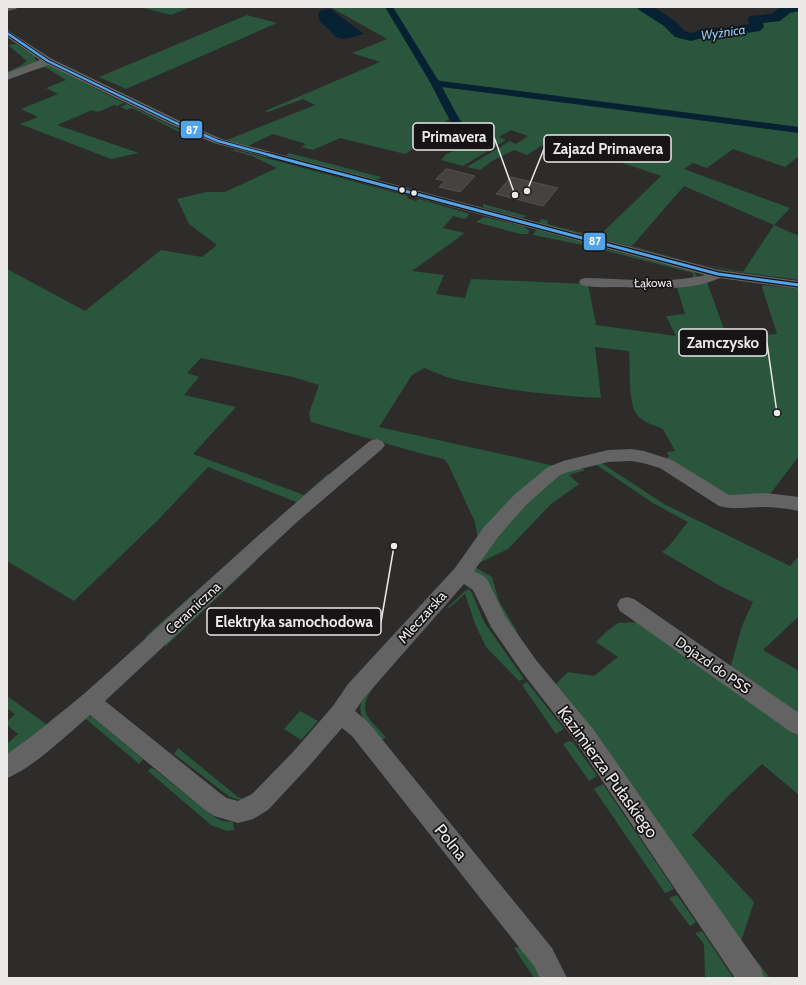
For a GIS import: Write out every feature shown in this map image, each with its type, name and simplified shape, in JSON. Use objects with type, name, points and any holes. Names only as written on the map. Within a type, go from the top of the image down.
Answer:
[{"type":"street","points":[[7,8],[13,7]]},
{"type":"street","points":[[7,33],[48,61],[183,127],[218,142],[718,274],[799,285]]},
{"type":"street","points":[[7,78],[48,61]]},
{"type":"street","name":"Łąkowa","points":[[586,282],[694,281],[718,274]]},
{"type":"street","name":"Ceramiczna","points":[[7,767],[39,744],[90,702],[300,509],[376,445]]},
{"type":"street","name":"Mleczarska","points":[[90,702],[213,802],[222,808],[238,812],[245,811],[260,802],[302,759],[341,713],[356,691],[462,573],[492,532],[522,499],[549,474],[562,467],[592,459],[618,455],[644,457],[666,464],[725,501],[736,502],[766,500],[799,504]]},
{"type":"street","name":"Kazimierza Pułaskiego","points":[[462,573],[478,582],[481,586],[498,621],[530,666],[585,736],[750,978]]},
{"type":"street","name":"Dojazd do PSS","points":[[627,605],[799,725]]},
{"type":"street","name":"Polna","points":[[341,713],[365,735],[543,957],[554,978]]},
{"type":"green space","points":[[140,7],[191,7],[171,15]]},
{"type":"green space","points":[[330,7],[650,7],[648,8],[669,23],[680,34],[691,37],[699,36],[708,32],[724,32],[755,28],[757,27],[755,19],[775,18],[785,10],[799,7],[799,156],[785,167],[733,149],[707,168],[693,163],[684,169],[790,208],[774,225],[684,186],[632,246],[683,260],[539,222],[542,219],[548,221],[547,224],[598,237],[661,176],[552,139],[527,155],[514,150],[492,161],[480,170],[467,167],[510,141],[516,144],[528,136],[511,130],[499,137],[506,140],[463,166],[441,160],[446,154],[471,145],[452,116],[405,154],[340,138],[313,150],[301,147],[306,144],[273,134],[248,146],[285,156],[289,153],[381,177],[379,179],[371,179],[247,146],[227,140],[315,105],[303,99],[268,112],[265,111],[380,62],[352,53],[387,39]]},
{"type":"green space","points":[[247,15],[277,23],[126,89],[99,77]]},
{"type":"green space","points":[[16,44],[36,57],[34,58],[37,61],[7,74],[7,72],[27,61],[8,45]]},
{"type":"green space","points":[[43,65],[49,65],[124,103],[117,106],[114,105],[98,112],[92,110],[57,125],[139,153],[111,159],[20,124],[38,117],[21,109],[58,94],[46,88],[66,80],[45,67],[22,73]]},
{"type":"green space","points":[[127,104],[194,137],[191,138],[132,108],[127,110],[120,107]]},
{"type":"green space","points":[[230,150],[236,150],[408,196],[407,198],[416,201],[419,199],[467,213],[469,215],[465,219],[453,216],[443,228],[465,233],[412,271],[444,275],[436,294],[465,298],[471,279],[588,284],[596,325],[676,336],[666,316],[685,314],[676,284],[707,282],[725,332],[754,335],[777,334],[762,287],[763,285],[799,289],[799,456],[767,498],[731,499],[675,468],[667,458],[669,456],[667,452],[675,451],[663,429],[650,424],[638,416],[632,403],[629,351],[595,347],[601,398],[566,396],[493,387],[454,379],[424,368],[412,375],[379,427],[555,466],[478,540],[475,522],[448,464],[444,459],[311,422],[309,413],[319,385],[293,377],[201,358],[187,373],[199,377],[184,395],[236,407],[193,454],[304,495],[329,473],[328,477],[299,503],[208,467],[159,519],[74,601],[7,561],[7,269],[85,311],[161,250],[202,257],[217,245],[189,224],[177,199],[206,192],[225,192],[277,168],[252,156]]},
{"type":"green space","points":[[483,204],[527,216],[522,218],[483,207]]},
{"type":"green space","points":[[484,217],[523,226],[529,230],[528,234],[520,234],[476,222]]},
{"type":"green space","points":[[774,225],[799,236],[799,280],[732,271],[695,263],[743,272]]},
{"type":"green space","points":[[537,230],[582,242],[588,246],[533,235]]},
{"type":"green space","points":[[602,248],[694,272],[698,278],[693,280],[693,273],[599,249]]},
{"type":"green space","points":[[600,462],[664,504],[790,566],[799,556],[799,616],[763,650],[799,671],[799,718],[730,669],[742,626],[753,602],[722,587],[662,552],[669,546],[688,522],[653,503],[595,464]]},
{"type":"green space","points":[[582,468],[585,470],[569,475],[579,484],[551,504],[508,549],[473,566],[492,577],[499,601],[518,633],[516,635],[473,574],[472,566],[513,513],[560,473]]},
{"type":"green space","points":[[262,532],[265,534],[148,638],[145,637]]},
{"type":"green space","points":[[254,559],[256,561],[166,646],[164,644]]},
{"type":"green space","points":[[469,589],[484,622],[524,679],[519,681],[486,647],[475,624],[465,594],[449,608],[448,607]]},
{"type":"green space","points":[[640,622],[799,734],[799,795],[762,764],[728,796],[692,835],[754,902],[741,941],[770,978],[759,978],[546,676],[547,673],[556,684],[568,672],[594,676],[618,657],[596,642],[618,623]]},
{"type":"green space","points":[[527,682],[564,729],[556,734],[522,685]]},
{"type":"green space","points":[[369,687],[374,687],[365,703],[366,714],[386,737],[381,741],[365,721],[360,710],[364,696]]},
{"type":"green space","points":[[7,696],[46,724],[73,703],[76,706],[7,754],[7,744],[18,734],[7,725],[7,722],[15,714],[7,708]]},
{"type":"green space","points":[[300,711],[318,721],[301,740],[284,729]]},
{"type":"green space","points":[[87,716],[92,717],[143,759],[139,764],[86,719],[62,739]]},
{"type":"green space","points":[[569,741],[573,742],[597,776],[589,781],[563,744]]},
{"type":"green space","points":[[178,748],[238,797],[244,799],[240,800],[230,797],[174,754]]},
{"type":"green space","points":[[151,768],[214,817],[222,821],[233,822],[234,830],[227,831],[211,825],[148,771]]},
{"type":"green space","points":[[603,784],[674,889],[665,893],[594,789]]},
{"type":"green space","points":[[677,895],[696,922],[690,926],[669,898]]},
{"type":"green space","points":[[702,931],[733,978],[705,978],[704,944],[695,933]]},
{"type":"green space","points":[[518,947],[528,956],[541,978],[534,978],[514,948]]},
{"type":"water","points":[[331,9],[364,34],[344,39],[334,35],[320,22],[318,13],[321,10]]},
{"type":"building","points":[[446,169],[475,176],[460,192],[439,187],[445,181],[436,179]]},
{"type":"building","points":[[511,177],[558,188],[543,206],[496,194]]},
{"type":"waterway","points":[[389,7],[435,82]]},
{"type":"waterway","name":"Wyżnica","points":[[644,7],[669,23],[680,34],[691,37],[699,36],[708,32],[724,32],[755,28],[757,27],[755,19],[775,18],[785,10],[799,7]]},
{"type":"waterway","points":[[435,82],[439,84],[799,130]]},
{"type":"waterway","points":[[435,82],[452,115],[470,143]]},
{"type":"transit line","name":"87","points":[[7,33],[48,61],[176,123],[218,141],[718,274],[799,285]]},
{"type":"place","name":"Zajazd Primavera","points":[[527,191]]},
{"type":"place","name":"Primavera","points":[[515,195]]},
{"type":"place","name":"Zamczysko","points":[[777,413]]},
{"type":"place","name":"Elektryka samochodowa","points":[[394,546]]}]
